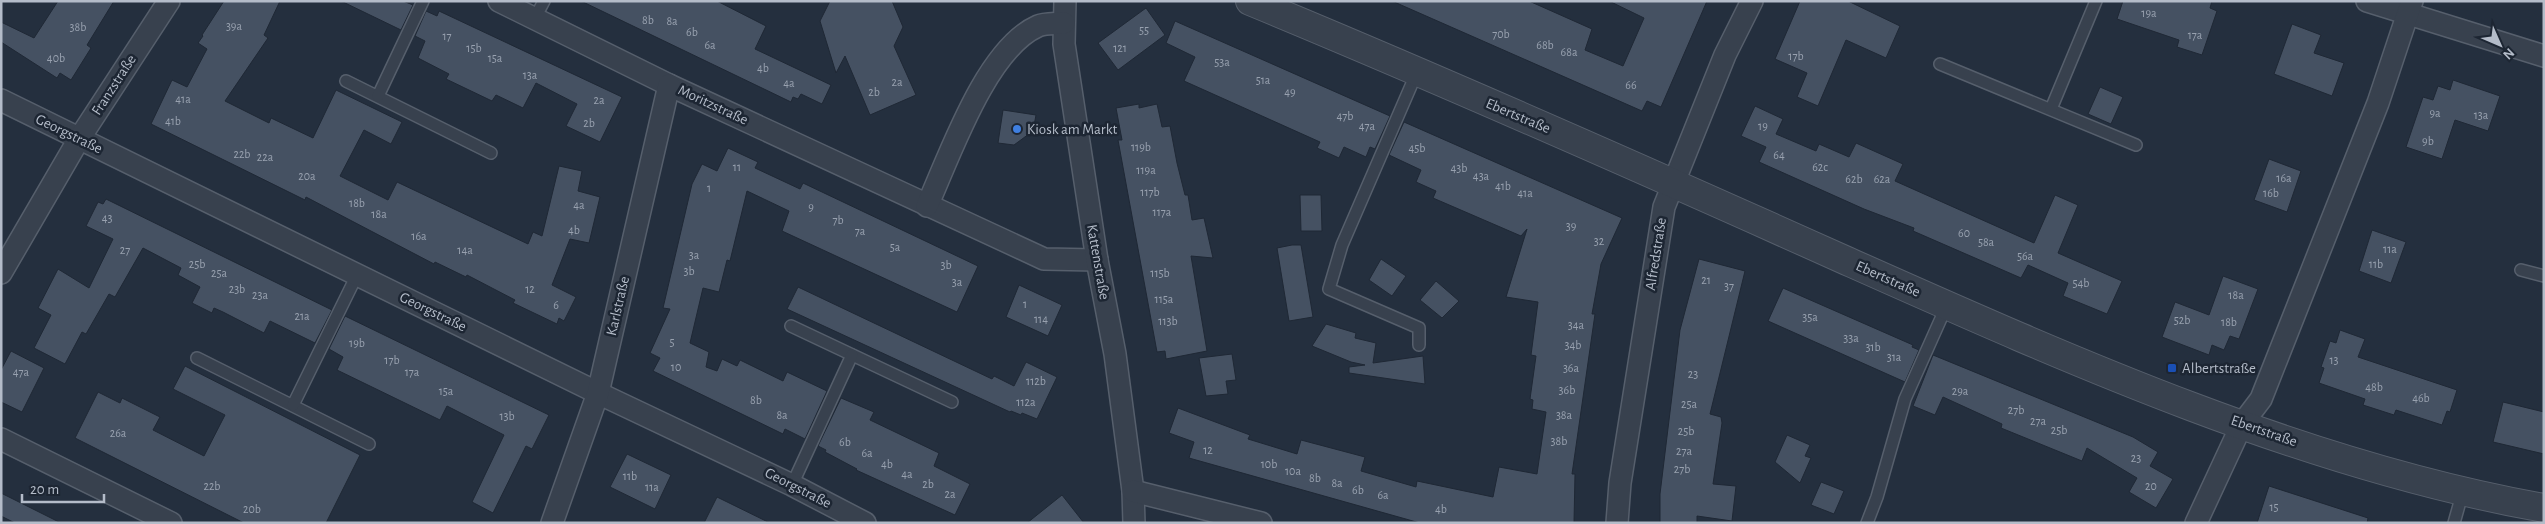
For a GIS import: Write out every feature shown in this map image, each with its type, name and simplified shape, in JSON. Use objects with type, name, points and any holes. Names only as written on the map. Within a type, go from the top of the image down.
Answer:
[{"type":"street","name":"Franzstraße","points":[[1,274],[79,139],[169,1]]},
{"type":"street","name":"Moritzstraße","points":[[499,1],[540,10],[669,85],[1044,259],[1097,260]]},
{"type":"street","name":"Kattenstraße","points":[[1065,1],[1064,44],[1097,260],[1115,354],[1133,491],[1134,523]]},
{"type":"street","name":"Ebertstraße","points":[[1250,1],[1673,183],[1947,305],[2090,366],[2242,424],[2386,471],[2544,508]]},
{"type":"street","name":"Alfredstraße","points":[[1617,523],[1620,483],[1664,207],[1725,55],[1752,1]]},
{"type":"street","points":[[2367,1],[2410,8],[2544,56]]},
{"type":"street","points":[[2196,523],[2242,424],[2261,399],[2378,103],[2410,8]]},
{"type":"street","points":[[927,206],[984,81],[1012,44],[1038,25],[1064,23]]},
{"type":"street","name":"Karlstraße","points":[[552,523],[598,393],[669,85]]},
{"type":"street","name":"Georgstraße","points":[[1,100],[598,393],[792,485],[865,523]]},
{"type":"street","points":[[1,440],[171,523]]},
{"type":"street","points":[[1133,491],[1260,523]]},
{"type":"lane","points":[[378,96],[423,1]]},
{"type":"lane","points":[[2051,109],[2096,1]]},
{"type":"lane","points":[[1940,64],[2136,145]]},
{"type":"lane","points":[[1417,72],[1342,245],[1329,289],[1419,328],[1419,345]]},
{"type":"lane","points":[[346,81],[492,152]]},
{"type":"lane","points":[[2521,270],[2544,276]]},
{"type":"lane","points":[[293,405],[357,275]]},
{"type":"lane","points":[[1867,523],[1877,497],[1905,399],[1947,305]]},
{"type":"lane","points":[[791,326],[952,402]]},
{"type":"lane","points":[[792,485],[852,356]]},
{"type":"lane","points":[[197,358],[369,444]]},
{"type":"lane","points":[[2454,523],[2464,490]]},
{"type":"building","points":[[58,1],[114,1],[87,45],[91,48],[71,80],[60,73],[57,78],[1,42],[1,22],[34,38]]},
{"type":"building","points":[[224,1],[280,1],[264,35],[268,38],[225,101],[269,123],[271,118],[313,138],[336,90],[402,122],[391,144],[364,130],[340,176],[388,200],[397,182],[528,244],[533,232],[542,236],[559,166],[582,171],[578,191],[600,197],[589,243],[570,239],[552,285],[576,297],[564,321],[559,318],[557,324],[513,303],[515,300],[467,275],[466,277],[435,262],[434,264],[306,197],[305,200],[151,124],[172,80],[187,87],[207,49],[198,43]]},
{"type":"building","points":[[341,1],[403,1],[413,5],[401,30]]},
{"type":"building","points":[[581,1],[717,1],[766,26],[755,49],[831,85],[822,104],[801,94],[798,99],[793,97],[791,102]]},
{"type":"building","points":[[830,1],[892,1],[903,27],[894,46],[916,95],[870,115],[845,56],[836,73],[820,21]]},
{"type":"building","points":[[1392,1],[1529,1],[1592,29],[1585,50],[1623,66],[1644,18],[1609,1],[1707,1],[1661,107],[1647,101],[1642,111]]},
{"type":"building","points":[[1800,1],[1848,1],[1900,26],[1886,58],[1846,40],[1818,106],[1797,97],[1807,73],[1775,59]]},
{"type":"building","points":[[2123,1],[2212,1],[2210,8],[2217,11],[2202,55],[2177,47],[2179,40],[2117,19]]},
{"type":"building","points":[[1146,8],[1165,35],[1118,70],[1098,43]]},
{"type":"building","points":[[426,11],[437,16],[439,11],[622,97],[600,142],[566,126],[577,104],[536,83],[523,108],[496,95],[492,101],[446,79],[449,74],[418,58],[425,41],[415,36]]},
{"type":"building","points":[[1175,21],[1390,116],[1375,149],[1370,147],[1366,157],[1344,147],[1339,158],[1317,148],[1320,142],[1184,81],[1195,57],[1166,43]]},
{"type":"building","points":[[2292,24],[2321,35],[2314,53],[2344,63],[2332,96],[2274,74]]},
{"type":"building","points":[[2453,80],[2500,96],[2488,131],[2455,120],[2442,159],[2406,147],[2423,97],[2433,100],[2438,86],[2450,90]]},
{"type":"building","points":[[2100,87],[2123,97],[2111,124],[2088,114]]},
{"type":"building","points":[[1139,104],[1139,108],[1157,104],[1162,127],[1170,126],[1185,195],[1188,195],[1192,220],[1204,218],[1213,258],[1191,256],[1207,351],[1166,359],[1165,351],[1157,352],[1118,140],[1122,140],[1116,108]]},
{"type":"building","points":[[1755,106],[1783,119],[1776,134],[1816,151],[1819,144],[1849,157],[1856,143],[1903,164],[1895,181],[2034,243],[2055,195],[2078,205],[2058,253],[2122,281],[2107,314],[2063,296],[2068,283],[2028,265],[2021,278],[1913,231],[1914,228],[1864,209],[1759,162],[1766,147],[1741,136]]},
{"type":"building","name":"Kiosk am Markt","points":[[1003,110],[1036,115],[1033,131],[1014,145],[998,143]]},
{"type":"building","points":[[1404,122],[1622,218],[1601,264],[1592,314],[1595,314],[1572,474],[1575,474],[1574,523],[1420,523],[1189,458],[1194,442],[1169,433],[1178,408],[1250,435],[1248,439],[1297,454],[1301,440],[1365,457],[1361,471],[1416,487],[1417,481],[1493,497],[1499,467],[1537,474],[1546,412],[1532,409],[1533,400],[1530,399],[1536,356],[1531,355],[1538,302],[1506,297],[1527,229],[1521,236],[1433,198],[1436,191],[1416,182],[1421,170],[1389,155]]},
{"type":"building","points":[[728,148],[758,162],[755,168],[800,189],[803,183],[978,266],[957,312],[782,231],[789,211],[747,191],[730,261],[727,260],[719,292],[703,288],[690,343],[709,352],[706,367],[717,371],[722,359],[737,366],[740,360],[783,381],[787,372],[827,391],[805,439],[785,429],[783,434],[653,371],[660,358],[650,353],[670,309],[663,308],[692,184],[702,164],[717,171]]},
{"type":"building","points":[[2269,159],[2301,171],[2287,212],[2254,200]]},
{"type":"building","points":[[1300,195],[1321,195],[1322,231],[1301,231]]},
{"type":"building","points":[[106,199],[332,310],[315,343],[270,321],[264,333],[214,308],[212,313],[192,303],[200,287],[178,275],[181,268],[143,248],[115,297],[109,294],[86,334],[82,332],[65,364],[34,348],[51,315],[38,308],[58,269],[89,288],[113,239],[86,226],[98,202],[103,204]]},
{"type":"building","points":[[2372,230],[2406,242],[2391,283],[2359,271]]},
{"type":"building","points":[[1301,245],[1313,317],[1289,321],[1277,248]]},
{"type":"building","points":[[1381,259],[1406,276],[1392,296],[1369,280]]},
{"type":"building","points":[[1699,259],[1745,271],[1710,414],[1721,417],[1722,423],[1713,484],[1736,486],[1732,521],[1697,516],[1697,523],[1660,523],[1660,494],[1680,330]]},
{"type":"building","points":[[2223,276],[2258,289],[2239,339],[2230,336],[2224,350],[2212,345],[2209,355],[2162,337],[2175,302],[2209,315]]},
{"type":"building","points":[[1436,281],[1459,301],[1442,318],[1420,300]]},
{"type":"building","points":[[1019,285],[1062,305],[1048,336],[1006,317]]},
{"type":"building","points":[[798,287],[992,379],[994,376],[1014,386],[1026,362],[1057,377],[1037,419],[1022,413],[1021,415],[1010,412],[787,309]]},
{"type":"building","points":[[1783,288],[1913,345],[1912,347],[1919,350],[1905,382],[1768,321]]},
{"type":"building","points":[[345,316],[549,415],[532,449],[526,446],[493,513],[472,502],[504,435],[447,406],[440,420],[337,370],[343,357],[329,349]]},
{"type":"building","points":[[1326,324],[1356,333],[1355,338],[1376,343],[1373,363],[1423,356],[1425,384],[1349,373],[1349,367],[1365,365],[1351,362],[1312,346]]},
{"type":"building","points":[[2340,330],[2365,339],[2358,357],[2457,390],[2450,412],[2447,411],[2442,425],[2396,410],[2394,415],[2363,405],[2365,399],[2319,383],[2324,368],[2321,367],[2330,341],[2336,343]]},
{"type":"building","points":[[11,351],[44,368],[22,412],[1,402],[1,370]]},
{"type":"building","points":[[1232,354],[1236,380],[1226,381],[1228,394],[1206,396],[1199,358]]},
{"type":"building","points":[[1933,355],[2133,437],[2158,452],[2150,466],[2173,479],[2156,508],[2129,492],[2137,478],[2087,448],[2082,461],[2001,428],[2002,424],[1943,397],[1935,415],[1913,406]]},
{"type":"building","points":[[185,366],[360,455],[326,523],[244,523],[75,438],[98,392],[120,403],[122,398],[160,417],[153,430],[204,456],[225,415],[173,389]]},
{"type":"building","points":[[841,398],[874,412],[870,420],[939,453],[934,466],[970,484],[955,515],[856,470],[818,446]]},
{"type":"building","points":[[2503,402],[2544,412],[2544,454],[2493,442]]},
{"type":"building","points":[[1787,435],[1810,445],[1805,456],[1811,458],[1800,483],[1775,462]]},
{"type":"building","points":[[627,454],[671,475],[655,509],[610,487]]},
{"type":"building","points":[[1821,482],[1844,491],[1834,514],[1811,505]]},
{"type":"building","points":[[2269,486],[2368,518],[2367,523],[2257,523]]},
{"type":"building","points":[[1,493],[61,523],[15,523],[1,516]]},
{"type":"building","points":[[1062,495],[1084,523],[1027,523]]},
{"type":"building","points":[[717,497],[770,523],[704,523]]},
{"type":"place","name":"Kiosk am Markt","points":[[1017,129]]},
{"type":"place","name":"Albertstraße","points":[[2172,368]]}]
